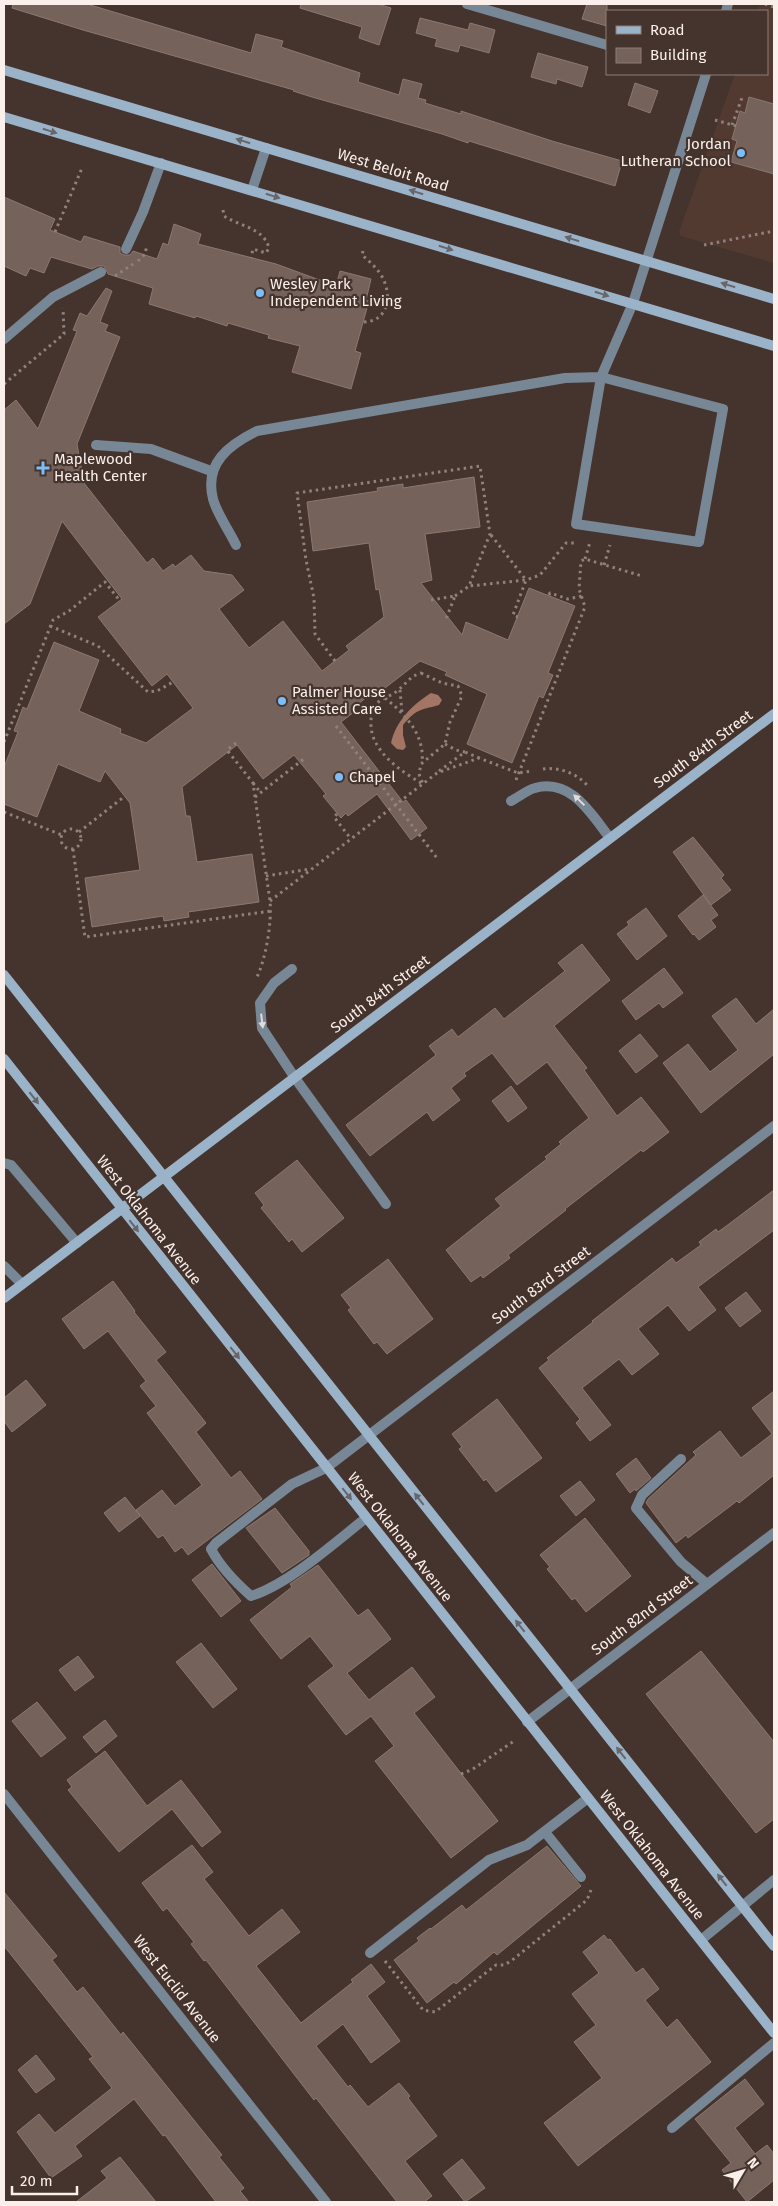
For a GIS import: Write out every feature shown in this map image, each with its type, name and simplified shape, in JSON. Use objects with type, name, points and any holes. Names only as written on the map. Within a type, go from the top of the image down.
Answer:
[{"type":"main road","name":"West Beloit Road","points":[[4,70],[774,299]]},
{"type":"main road","points":[[4,117],[774,346]]},
{"type":"main road","name":"South 84th Street","points":[[4,1298],[774,714]]},
{"type":"main road","points":[[4,975],[774,1946]]},
{"type":"main road","name":"West Oklahoma Avenue","points":[[4,1059],[774,2033]]},
{"type":"street","points":[[467,4],[606,45]]},
{"type":"street","points":[[236,545],[213,499],[212,471],[222,454],[245,437],[257,431],[565,378],[601,377],[723,409],[698,542],[576,524],[601,377],[633,303],[706,75]]},
{"type":"street","points":[[252,190],[266,148]]},
{"type":"street","points":[[126,249],[143,212],[161,164]]},
{"type":"street","points":[[4,339],[53,297],[101,272]]},
{"type":"street","points":[[96,445],[151,449],[212,471]]},
{"type":"street","points":[[511,801],[534,788],[554,785],[571,793],[585,806],[610,838]]},
{"type":"street","points":[[292,969],[274,983],[260,1003],[262,1028],[294,1078],[386,1204]]},
{"type":"street","name":"South 83rd Street","points":[[366,1518],[290,1575],[251,1596],[232,1579],[216,1559],[212,1549],[216,1543],[292,1484],[326,1468],[369,1436],[774,1126]]},
{"type":"street","points":[[4,1163],[11,1166],[17,1172],[77,1243]]},
{"type":"street","points":[[4,1266],[22,1284]]},
{"type":"street","points":[[681,1459],[642,1495],[636,1508],[681,1562],[707,1584]]},
{"type":"street","name":"South 82nd Street","points":[[528,1722],[774,1533]]},
{"type":"street","name":"West Euclid Avenue","points":[[4,1794],[326,2202]]},
{"type":"street","points":[[373,1951],[489,1860],[527,1844],[588,1798]]},
{"type":"street","points":[[545,1832],[581,1877]]},
{"type":"street","points":[[701,1940],[774,1880]]},
{"type":"street","points":[[672,2128],[774,2042]]},
{"type":"path","points":[[765,4],[774,7]]},
{"type":"path","points":[[715,120],[734,125],[743,96]]},
{"type":"path","points":[[55,232],[82,168]]},
{"type":"path","points":[[223,210],[224,216],[259,234],[267,242],[269,248],[266,254],[253,249],[251,258]]},
{"type":"path","points":[[704,245],[774,231]]},
{"type":"path","points":[[363,251],[362,255],[373,264],[382,276],[387,288],[388,300],[380,317],[374,322],[363,322]]},
{"type":"path","points":[[335,661],[315,634],[314,598],[306,560],[297,493],[480,466],[490,534],[526,580]]},
{"type":"path","points":[[604,564],[615,530]]},
{"type":"path","points":[[469,586],[490,534]]},
{"type":"path","points":[[431,600],[455,596],[469,586],[526,580],[540,575],[566,543],[577,543]]},
{"type":"path","points":[[518,773],[585,607],[579,589],[581,561],[585,559],[642,576]]},
{"type":"path","points":[[518,617],[513,615],[526,580]]},
{"type":"path","points":[[4,742],[53,620],[69,611],[105,582],[120,601]]},
{"type":"path","points":[[549,596],[550,593],[568,599],[582,596]]},
{"type":"path","points":[[446,619],[455,596]]},
{"type":"path","points":[[50,626],[98,646],[148,692],[157,691],[173,682]]},
{"type":"path","points":[[421,764],[445,744],[450,722],[462,696],[458,686],[442,682],[421,672],[414,674],[400,689],[376,704],[371,713],[370,730],[375,744],[402,772],[422,784]]},
{"type":"path","points":[[400,689],[402,714]]},
{"type":"path","points":[[385,698],[410,723],[422,743],[423,750],[419,774],[422,784]]},
{"type":"path","points":[[336,726],[437,858]]},
{"type":"path","points":[[236,744],[227,750],[261,793]]},
{"type":"path","points":[[445,744],[456,750],[518,773],[551,768],[567,771],[585,782],[591,789]]},
{"type":"path","points":[[270,902],[465,752]]},
{"type":"path","points":[[255,798],[305,758]]},
{"type":"path","points":[[436,773],[479,758]]},
{"type":"path","points":[[253,783],[271,911],[262,966],[256,979]]},
{"type":"path","points":[[79,832],[125,796]]},
{"type":"path","points":[[4,812],[62,835]]},
{"type":"path","points":[[337,814],[334,816],[351,838]]},
{"type":"path","points":[[62,835],[69,829],[79,832]]},
{"type":"path","points":[[73,849],[81,842],[79,832]]},
{"type":"path","points":[[62,835],[63,843],[67,848],[73,849]]},
{"type":"path","points":[[73,849],[85,937],[271,911]]},
{"type":"path","points":[[266,876],[312,868]]},
{"type":"path","points":[[461,1774],[478,1766],[514,1741]]},
{"type":"path","points":[[373,1951],[423,2010],[435,2012],[496,1964],[504,1964],[511,1961],[587,1900],[591,1890],[589,1880],[581,1877]]},
{"type":"shaded area","name":"Jordan Lutheran School","points":[[760,4],[774,4],[774,263],[681,236],[679,232],[735,75],[768,75],[768,10],[758,10]]},
{"type":"shaded area","points":[[431,693],[438,695],[442,700],[439,705],[419,711],[403,725],[406,747],[403,750],[397,749],[391,743],[401,721],[411,708]]},
{"type":"building","points":[[13,4],[87,4],[251,53],[256,34],[283,41],[281,47],[360,73],[358,82],[399,95],[403,79],[422,84],[418,98],[426,100],[425,103],[461,114],[461,111],[552,141],[622,161],[615,186],[469,141],[468,143],[294,90],[83,30],[12,8]]},
{"type":"building","points":[[301,4],[378,4],[391,8],[379,45],[359,38],[362,27],[300,8]]},
{"type":"building","points":[[587,4],[607,4],[606,26],[582,19]]},
{"type":"building","points":[[420,18],[468,30],[470,23],[495,30],[489,53],[460,45],[458,52],[435,46],[437,39],[416,33]]},
{"type":"building","points":[[538,53],[588,67],[582,87],[557,79],[556,84],[531,77]]},
{"type":"building","points":[[635,83],[658,91],[650,113],[628,105]]},
{"type":"building","points":[[749,97],[774,104],[774,174],[731,162],[737,141],[732,139],[740,111],[745,113]]},
{"type":"building","name":"Wesley Park Independent Living","points":[[4,197],[55,219],[50,230],[81,242],[84,236],[120,247],[120,253],[124,255],[130,255],[133,251],[157,259],[163,243],[168,245],[174,224],[201,234],[198,244],[276,264],[336,286],[340,271],[371,279],[366,300],[369,301],[355,351],[361,353],[351,389],[292,372],[300,346],[268,338],[269,335],[228,323],[227,326],[149,304],[153,288],[108,274],[104,266],[92,269],[51,257],[44,273],[30,268],[26,276],[4,266]]},
{"type":"building","name":"Palmer House Assisted Care","points":[[106,288],[112,291],[100,322],[108,325],[105,331],[120,337],[77,444],[84,483],[147,563],[153,558],[163,571],[173,564],[175,567],[191,555],[204,571],[232,575],[244,590],[219,609],[249,648],[283,621],[322,671],[349,650],[346,646],[384,617],[379,589],[376,590],[369,543],[313,551],[307,502],[378,491],[377,488],[403,484],[403,488],[474,477],[480,527],[425,534],[432,580],[421,583],[462,635],[466,622],[508,640],[529,588],[575,606],[548,673],[553,675],[543,698],[539,696],[512,763],[467,744],[487,694],[445,675],[447,672],[420,661],[381,691],[378,688],[352,709],[354,712],[341,722],[403,802],[406,800],[427,828],[411,840],[377,794],[348,816],[346,813],[341,818],[323,796],[326,794],[294,755],[263,779],[237,745],[182,787],[186,816],[190,816],[197,862],[252,854],[259,902],[188,912],[189,917],[164,921],[163,916],[92,927],[85,878],[140,870],[130,803],[105,771],[100,782],[58,764],[37,817],[4,804],[4,767],[18,732],[14,731],[23,707],[27,709],[54,642],[99,660],[79,711],[121,729],[120,733],[146,743],[193,708],[167,674],[152,686],[98,617],[122,599],[62,521],[30,604],[4,624],[4,410],[16,400],[38,429],[77,331],[73,330],[80,313],[87,316]]},
{"type":"building","points":[[693,837],[724,875],[721,878],[731,890],[711,905],[673,852]]},
{"type":"building","points":[[703,895],[718,915],[711,920],[716,927],[699,940],[678,916]]},
{"type":"building","points":[[646,908],[667,936],[637,960],[617,934],[629,925],[627,922]]},
{"type":"building","points":[[582,944],[610,980],[554,1026],[587,1068],[584,1070],[617,1116],[641,1097],[669,1132],[643,1152],[641,1150],[565,1209],[508,1255],[510,1258],[483,1278],[481,1275],[471,1282],[446,1250],[501,1206],[495,1199],[547,1159],[545,1157],[561,1144],[559,1142],[589,1118],[547,1062],[517,1085],[492,1053],[464,1073],[466,1076],[451,1088],[460,1100],[433,1121],[427,1112],[370,1156],[346,1125],[436,1055],[429,1046],[452,1029],[458,1037],[495,1008],[504,1019],[565,971],[558,963]]},
{"type":"building","points":[[664,968],[683,993],[663,1008],[659,1003],[636,1020],[622,1001]]},
{"type":"building","points":[[736,998],[756,1024],[774,1009],[774,1054],[701,1113],[663,1063],[688,1044],[710,1072],[738,1050],[712,1016]]},
{"type":"building","points":[[640,1034],[658,1056],[636,1073],[619,1051]]},
{"type":"building","points":[[511,1086],[527,1108],[508,1122],[492,1101]]},
{"type":"building","points":[[297,1160],[344,1218],[302,1252],[292,1239],[289,1242],[261,1208],[264,1205],[255,1193]]},
{"type":"building","points":[[774,1190],[774,1230],[698,1287],[716,1310],[689,1331],[668,1305],[638,1329],[659,1354],[632,1375],[619,1359],[582,1388],[611,1425],[590,1441],[576,1423],[580,1419],[539,1368],[549,1360],[547,1358],[672,1258],[676,1263],[701,1245],[699,1242],[716,1229],[718,1232]]},
{"type":"building","points":[[388,1259],[433,1319],[387,1354],[377,1342],[374,1344],[348,1310],[351,1308],[341,1295]]},
{"type":"building","points":[[113,1281],[134,1312],[166,1352],[156,1360],[206,1423],[196,1432],[231,1478],[240,1471],[262,1499],[188,1555],[182,1547],[175,1552],[163,1535],[158,1538],[136,1510],[162,1490],[175,1506],[202,1485],[147,1413],[156,1406],[140,1386],[146,1381],[108,1331],[84,1349],[62,1319]]},
{"type":"building","points":[[746,1292],[761,1311],[740,1327],[725,1308]]},
{"type":"building","points":[[26,1380],[46,1405],[12,1432],[4,1421],[4,1398]]},
{"type":"building","points":[[774,1391],[774,1475],[739,1503],[737,1501],[688,1538],[686,1535],[676,1543],[646,1503],[648,1499],[696,1455],[693,1452],[720,1431],[741,1458],[772,1434],[752,1408]]},
{"type":"building","points":[[497,1399],[542,1458],[496,1492],[486,1479],[484,1481],[459,1449],[462,1447],[452,1434]]},
{"type":"building","points":[[636,1458],[651,1478],[636,1491],[635,1489],[630,1493],[616,1474]]},
{"type":"building","points":[[580,1481],[595,1500],[576,1516],[560,1496]]},
{"type":"building","points":[[125,1497],[140,1516],[119,1532],[104,1513]]},
{"type":"building","points":[[275,1508],[309,1551],[309,1555],[282,1573],[246,1528]]},
{"type":"building","points":[[585,1518],[631,1576],[586,1612],[575,1598],[572,1600],[547,1569],[550,1567],[540,1555]]},
{"type":"building","points":[[212,1564],[241,1601],[221,1617],[192,1580]]},
{"type":"building","points":[[318,1565],[358,1616],[368,1609],[391,1639],[347,1673],[369,1700],[412,1667],[435,1697],[414,1713],[498,1821],[451,1858],[375,1761],[394,1746],[371,1716],[346,1735],[308,1686],[334,1666],[310,1636],[281,1659],[250,1620],[292,1587],[290,1584]]},
{"type":"building","points":[[201,1643],[237,1689],[213,1708],[176,1662]]},
{"type":"building","points":[[701,1651],[774,1742],[774,1819],[756,1833],[646,1694]]},
{"type":"building","points":[[78,1656],[94,1677],[75,1691],[59,1670]]},
{"type":"building","points":[[37,1702],[66,1738],[41,1757],[12,1721]]},
{"type":"building","points":[[105,1720],[117,1736],[96,1753],[83,1737]]},
{"type":"building","points":[[105,1751],[147,1806],[181,1780],[221,1832],[202,1847],[172,1809],[119,1852],[68,1790],[72,1787],[67,1780]]},
{"type":"building","points":[[192,1845],[213,1872],[204,1879],[249,1936],[282,1909],[300,1932],[256,1966],[301,2023],[353,1982],[351,1980],[371,1964],[385,1982],[367,1996],[400,2041],[371,2063],[343,2024],[316,2046],[348,2087],[350,2085],[368,2107],[399,2083],[410,2096],[408,2098],[437,2136],[405,2161],[432,2196],[424,2202],[397,2202],[316,2098],[314,2100],[206,1960],[204,1961],[191,1944],[194,1942],[167,1908],[163,1911],[142,1883]]},
{"type":"building","points":[[547,1846],[581,1886],[497,1955],[494,1952],[456,1984],[454,1982],[427,2003],[394,1960],[419,1941],[417,1938],[430,1928],[462,1905],[466,1910]]},
{"type":"building","points":[[4,1892],[57,1956],[52,1960],[77,1992],[83,1987],[121,2035],[123,2032],[222,2155],[219,2157],[244,2188],[240,2191],[249,2202],[216,2202],[165,2135],[163,2136],[134,2099],[75,2146],[82,2156],[51,2178],[17,2132],[39,2114],[55,2133],[112,2088],[89,2059],[93,2057],[4,1946]]},
{"type":"building","points":[[604,1935],[608,1940],[610,1939],[636,1973],[643,1968],[659,1989],[645,2000],[667,2028],[677,2019],[711,2062],[578,2166],[544,2123],[602,2078],[574,2042],[596,2025],[572,1994],[599,1973],[583,1952]]},
{"type":"building","points":[[36,2055],[55,2079],[36,2093],[18,2070]]},
{"type":"building","points":[[745,2079],[764,2104],[735,2128],[755,2154],[767,2145],[774,2154],[774,2180],[747,2202],[722,2170],[731,2163],[695,2119]]},
{"type":"building","points":[[120,2157],[156,2202],[76,2202],[107,2178],[101,2171]]},
{"type":"building","points":[[462,2159],[485,2188],[465,2202],[443,2174]]},
{"type":"place","name":"Jordan Lutheran School","points":[[741,153]]},
{"type":"place","name":"Wesley Park Independent Living","points":[[260,293]]},
{"type":"place","name":"Maplewood Health Center","points":[[43,468]]},
{"type":"place","name":"Palmer House Assisted Care","points":[[282,701]]},
{"type":"place","name":"Chapel","points":[[339,777]]}]
